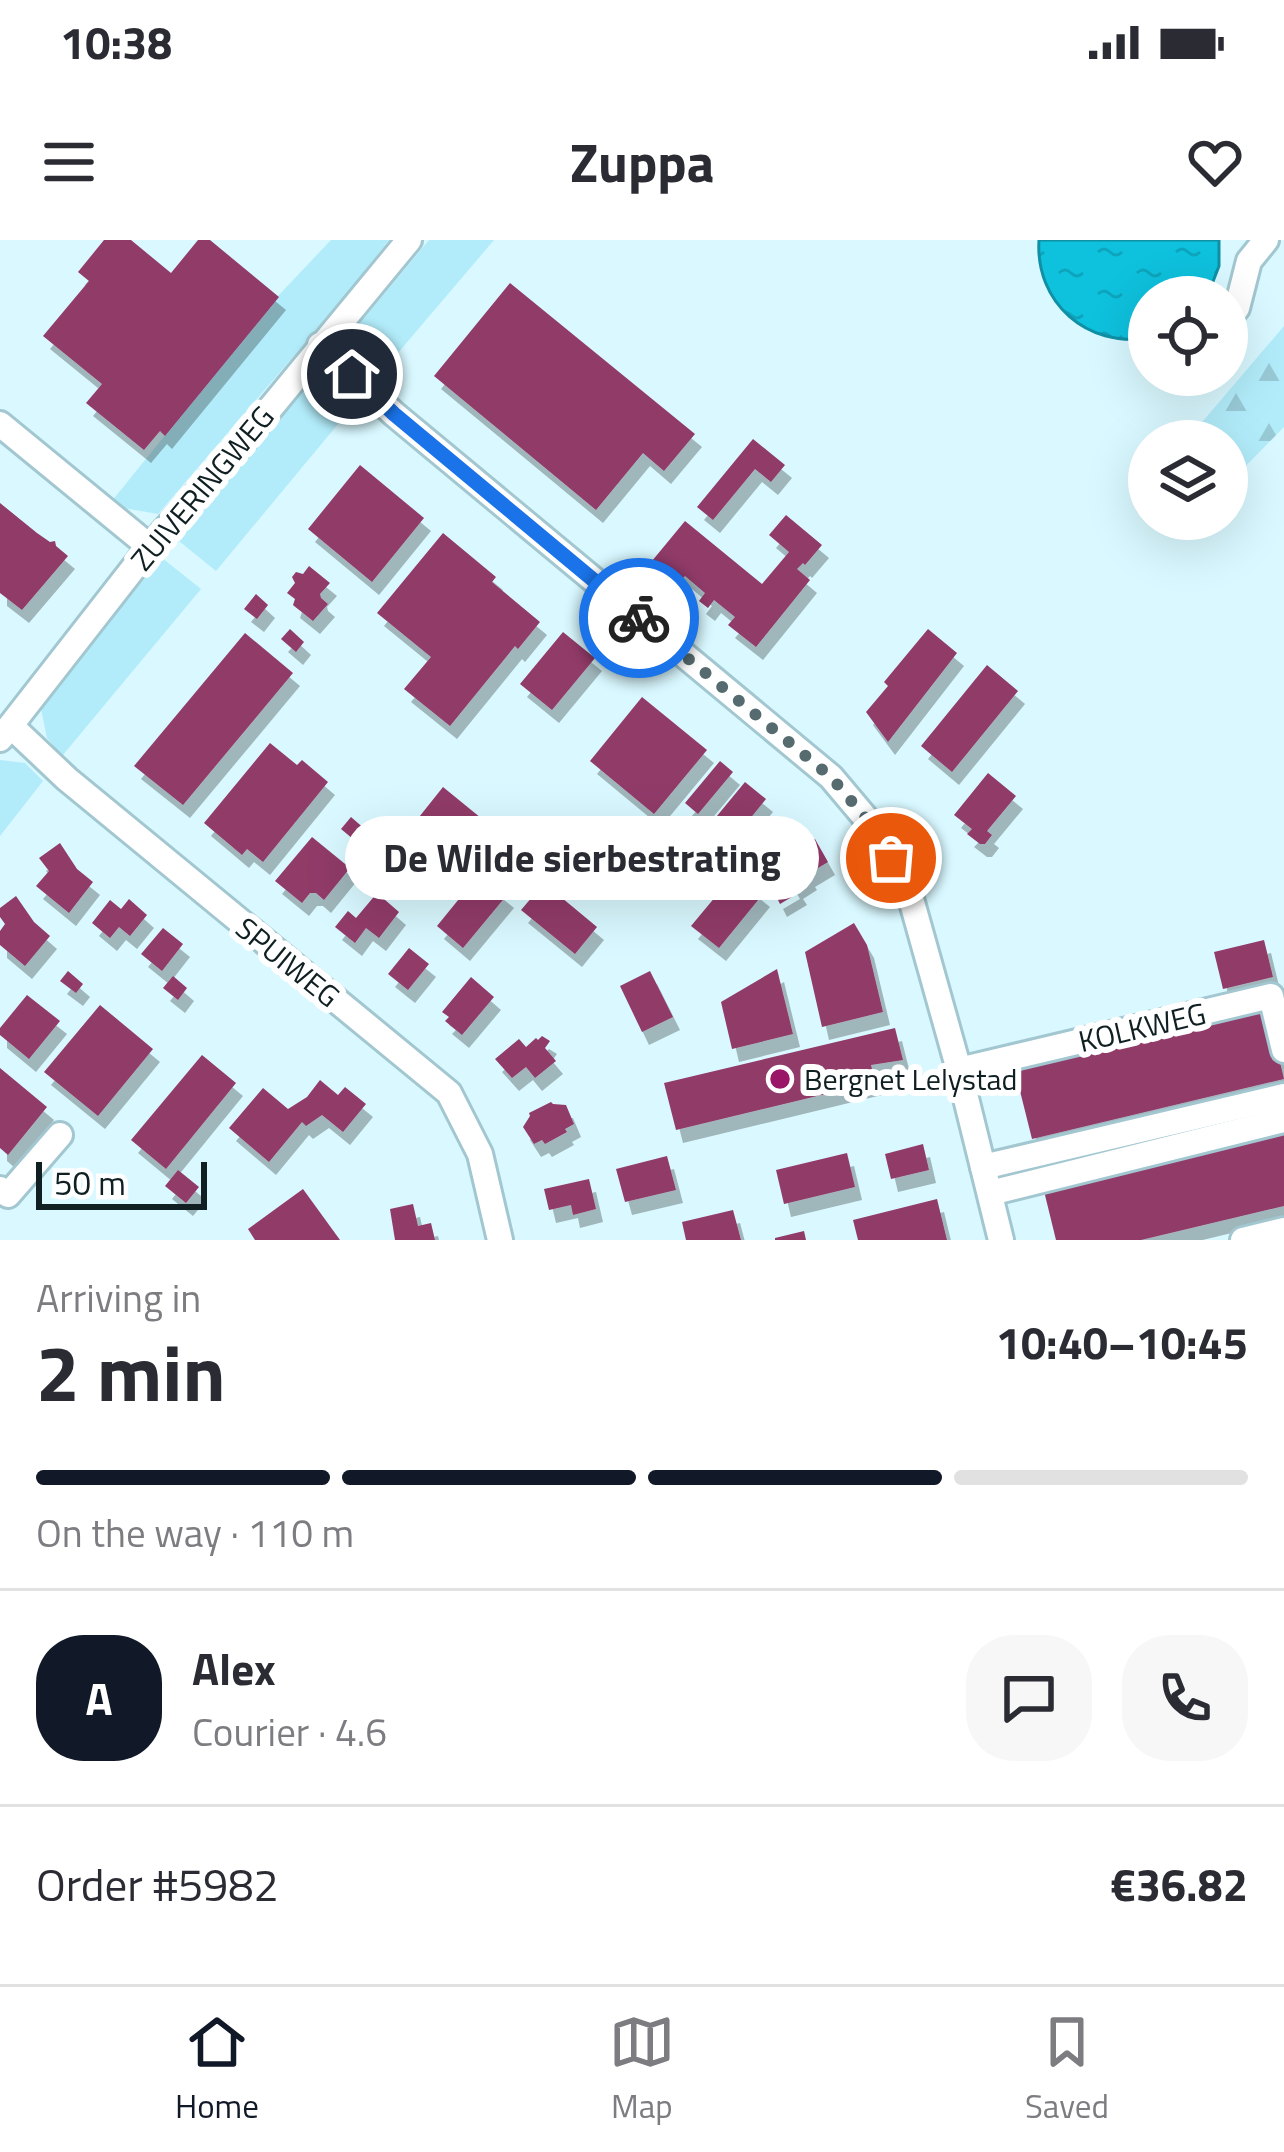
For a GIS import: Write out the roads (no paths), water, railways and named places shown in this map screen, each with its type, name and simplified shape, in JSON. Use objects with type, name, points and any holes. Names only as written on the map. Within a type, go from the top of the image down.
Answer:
[{"type":"street","name":"ZUIVERINGWEG","points":[[5,733],[150,548],[409,240]]},
{"type":"street","points":[[1245,276],[1249,261],[1266,240]]},
{"type":"street","points":[[320,345],[394,414],[831,777],[874,828],[908,888],[1001,1240]]},
{"type":"street","points":[[0,424],[150,548]]},
{"type":"street","name":"SPUIWEG","points":[[5,733],[449,1093],[480,1154],[500,1240]]},
{"type":"street","name":"KOLKWEG","points":[[959,1070],[1271,996],[1284,1050]]},
{"type":"street","points":[[983,1167],[1284,1096]]},
{"type":"street","points":[[990,1193],[1284,1120]]},
{"type":"street","points":[[0,1189],[8,1196],[60,1136]]},
{"type":"street","points":[[1243,1240],[1284,1230]]},
{"type":"water","points":[[1039,240],[1219,240],[1215,276],[1128,276],[1128,339],[1105,336],[1069,316],[1046,283]]},
{"type":"place","name":"De Wilde sierbestrating","points":[[891,858]]},
{"type":"place","name":"Bergnet Lelystad","points":[[780,1079]]}]
